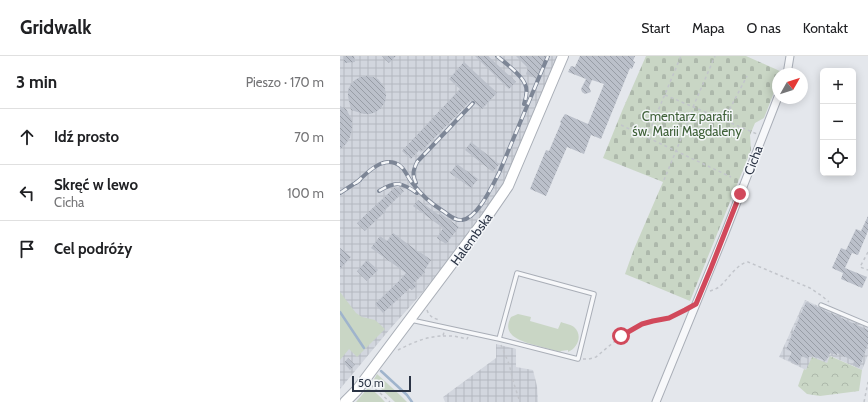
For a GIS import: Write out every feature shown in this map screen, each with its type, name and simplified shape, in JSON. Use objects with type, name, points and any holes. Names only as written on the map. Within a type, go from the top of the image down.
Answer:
[{"type":"street","name":"Halembska","points":[[345,402],[357,390],[380,360],[486,218],[508,186],[563,56]]},
{"type":"street","points":[[788,68],[790,56]]},
{"type":"street","name":"Cicha","points":[[656,402],[723,240],[775,104]]},
{"type":"lane","points":[[410,320],[488,336],[578,359],[594,294],[517,273],[500,339]]},
{"type":"lane","points":[[821,304],[868,325]]},
{"type":"path","points":[[647,137],[681,56]]},
{"type":"path","points":[[664,180],[715,56]]},
{"type":"path","points":[[724,120],[747,76]]},
{"type":"path","points":[[664,95],[762,136]]},
{"type":"path","points":[[621,125],[731,177]]},
{"type":"path","points":[[868,252],[860,267],[868,270]]},
{"type":"path","points":[[708,292],[718,288],[742,263],[748,262],[810,288],[822,296],[842,314]]},
{"type":"path","points":[[578,359],[589,359],[596,357],[621,336],[638,326],[669,318],[696,304]]},
{"type":"path","points":[[488,336],[499,342],[509,364],[520,402]]},
{"type":"path","points":[[864,402],[868,382]]},
{"type":"path","points":[[368,383],[390,402]]},
{"type":"shaded area","points":[[340,56],[557,56],[501,188],[475,227],[422,293],[340,389]]},
{"type":"shaded area","points":[[805,300],[868,328],[868,355],[862,370],[831,356],[827,363],[806,370],[779,357]]},
{"type":"shaded area","points":[[496,344],[516,349],[516,367],[533,370],[537,386],[538,402],[445,402],[443,397],[496,358]]},
{"type":"green space","name":"Cmentarz parafii św. Marii Magdaleny","points":[[646,56],[746,56],[773,68],[772,97],[764,118],[755,123],[750,135],[751,150],[690,301],[625,274],[634,249],[663,182],[603,158]]},
{"type":"green space","points":[[340,292],[356,313],[362,317],[375,320],[385,329],[357,357],[349,349],[340,360]]},
{"type":"green space","points":[[518,314],[531,317],[530,321],[558,329],[561,322],[574,327],[577,330],[579,337],[577,344],[568,352],[568,350],[560,352],[515,338],[511,334],[508,324],[511,317]]},
{"type":"green space","points":[[830,356],[862,370],[859,391],[820,396],[807,394],[798,386],[804,369],[806,370],[812,357],[827,363]]},
{"type":"green space","points":[[377,374],[407,402],[395,402],[373,381]]},
{"type":"green space","points":[[367,389],[370,389],[385,402],[356,402]]},
{"type":"building","points":[[344,56],[354,56],[355,62],[344,63]]},
{"type":"building","points":[[382,56],[396,56],[389,63]]},
{"type":"building","points":[[475,56],[488,56],[516,82],[509,89]]},
{"type":"building","points":[[516,56],[547,56],[537,79],[526,74],[528,68]]},
{"type":"building","points":[[580,56],[635,56],[633,61],[635,62],[632,69],[630,68],[601,139],[591,135],[584,154],[567,147],[546,196],[530,189],[546,150],[549,151],[561,123],[560,122],[565,114],[588,124],[604,84],[592,80],[589,87],[591,92],[585,94],[582,92],[581,89],[586,79],[568,72],[571,66],[575,67]]},
{"type":"building","points":[[464,62],[497,93],[482,109],[471,100],[421,152],[419,150],[411,159],[402,151],[460,89],[449,79]]},
{"type":"building","points":[[366,76],[378,79],[385,89],[386,96],[385,102],[381,108],[370,114],[364,114],[351,110],[348,96],[348,90],[351,84],[360,77]]},
{"type":"building","points":[[340,106],[346,109],[352,120],[352,129],[346,144],[340,149]]},
{"type":"building","points":[[471,142],[499,164],[493,172],[465,150]]},
{"type":"building","points":[[457,164],[478,179],[471,188],[450,173]]},
{"type":"building","points":[[394,188],[400,188],[404,191],[365,231],[357,223]]},
{"type":"building","points":[[418,200],[439,215],[440,213],[459,227],[446,244],[437,238],[443,228],[413,206]]},
{"type":"building","points":[[868,216],[868,231],[858,255],[852,253],[845,268],[867,277],[862,288],[841,279],[843,273],[832,268],[841,248],[846,250],[856,229],[861,231]]},
{"type":"building","points":[[393,233],[431,260],[424,271],[425,272],[414,283],[417,286],[412,290],[410,288],[383,313],[375,304],[406,273],[371,248],[380,236],[387,241]]},
{"type":"building","points":[[340,248],[351,257],[340,269]]},
{"type":"building","points":[[367,260],[378,270],[367,281],[357,271]]},
{"type":"building","points":[[806,302],[868,330],[868,344],[859,368],[853,365],[854,361],[837,353],[837,355],[830,353],[826,361],[810,355],[808,359],[802,356],[798,365],[788,360],[792,352],[786,349]]},
{"type":"building","points":[[348,358],[355,365],[350,370],[344,363]]},
{"type":"waterway","points":[[340,312],[364,348]]},
{"type":"waterway","points":[[381,371],[407,395],[412,402]]},
{"type":"railway","points":[[497,56],[523,80],[527,91],[524,104]]},
{"type":"railway","points":[[356,183],[369,171],[379,165],[389,162],[395,163],[406,172],[417,189],[435,206],[457,220],[468,218],[474,214],[484,201],[499,173],[548,56]]},
{"type":"railway","points":[[416,183],[414,172],[417,162],[473,103]]},
{"type":"railway","points":[[340,193],[360,180]]},
{"type":"railway","points":[[379,191],[394,184],[398,184],[417,193]]},
{"type":"route","points":[[621,336],[642,324],[669,318],[696,304],[726,233],[740,194]]}]
